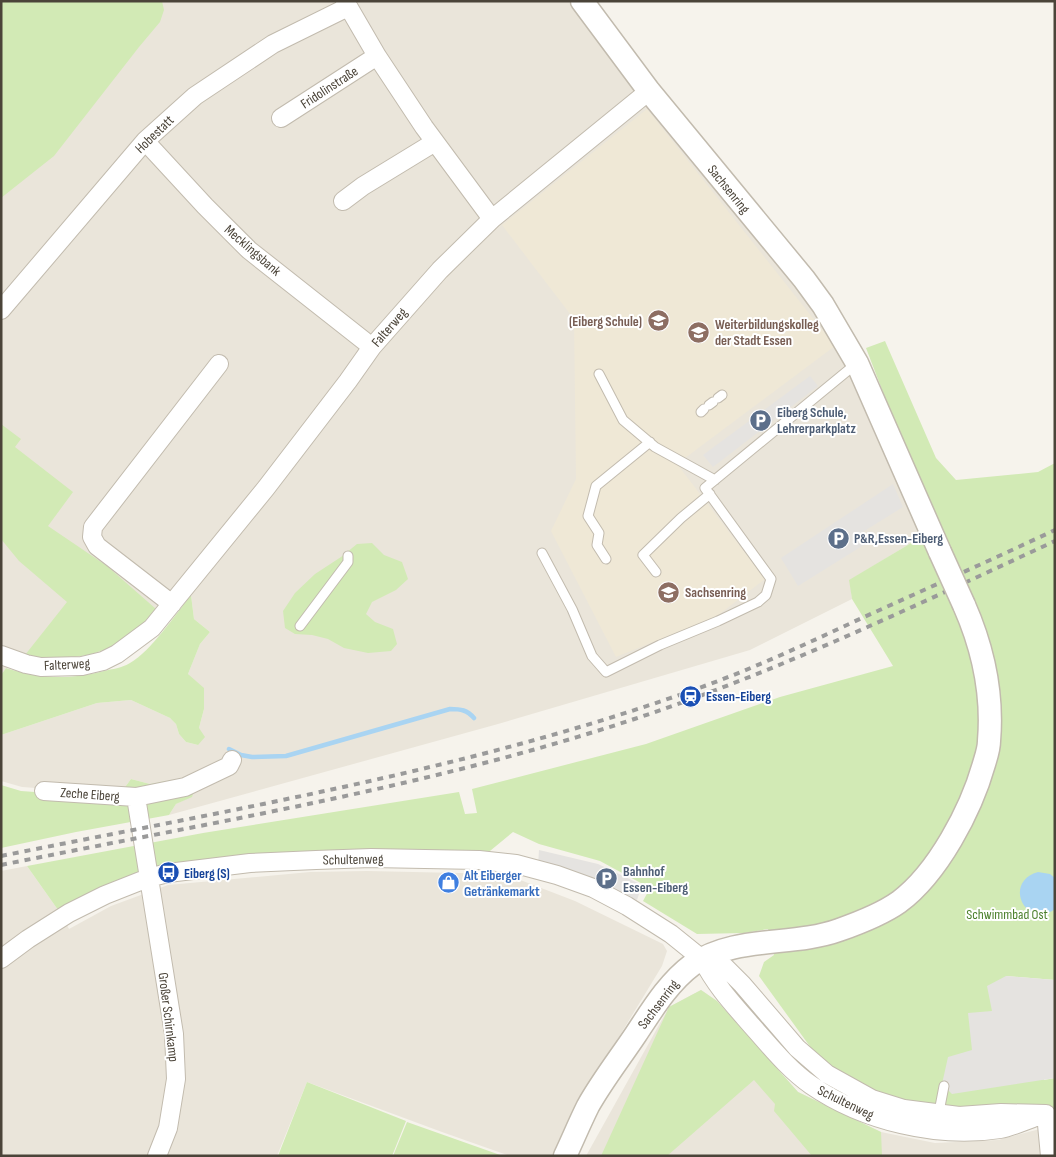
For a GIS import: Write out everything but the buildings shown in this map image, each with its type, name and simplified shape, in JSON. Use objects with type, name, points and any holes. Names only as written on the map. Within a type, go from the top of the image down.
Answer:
[{"type":"street","name":"Sachsenring","points":[[566,1156],[588,1106],[659,998],[678,977],[702,959],[724,950],[838,930],[875,915],[899,902],[918,885],[939,858],[956,830],[977,788],[989,743],[990,709],[987,682],[978,640],[857,363],[823,305],[804,279],[649,91],[582,1]]},
{"type":"street","points":[[346,4],[377,56],[434,142],[492,219]]},
{"type":"street","name":"Hobestatt","points":[[1,310],[145,141],[194,96],[273,44],[346,4]]},
{"type":"street","name":"Fridolinstraße","points":[[281,118],[377,56]]},
{"type":"street","name":"Falterweg","points":[[1,655],[41,667],[82,666],[103,661],[133,644],[152,628],[266,488],[372,347],[440,270],[492,219],[649,91]]},
{"type":"street","name":"Mecklingsbank","points":[[145,141],[249,250],[372,347]]},
{"type":"street","points":[[343,201],[363,186],[434,142]]},
{"type":"street","points":[[172,604],[97,546],[92,537],[93,527],[219,364]]},
{"type":"street","name":"Zeche Eiberg","points":[[44,791],[136,797],[185,787],[229,766],[232,760]]},
{"type":"street","name":"Zeche Eiberg","points":[[136,797],[148,878]]},
{"type":"street","name":"Schultenweg","points":[[1,959],[28,939],[70,913],[105,895],[148,878],[168,873],[250,862],[371,858],[479,860],[516,864],[584,885],[628,906],[670,934],[702,959],[726,968],[742,984],[796,1048],[827,1074],[872,1099],[937,1121],[958,1116],[1001,1113],[1050,1113]]},
{"type":"street","name":"Großer Schirnkamp","points":[[148,878],[174,1034],[176,1079],[168,1128],[157,1156]]},
{"type":"street","points":[[1050,1113],[1050,1156]]},
{"type":"lane","points":[[542,553],[572,609],[592,656],[606,672],[660,645],[758,602],[766,595],[771,579],[705,488],[857,363]]},
{"type":"lane","points":[[599,374],[623,420],[650,442],[715,480]]},
{"type":"lane","points":[[606,559],[597,545],[600,533],[588,516],[596,486],[650,442]]},
{"type":"lane","points":[[656,572],[643,555],[681,518],[710,494]]},
{"type":"lane","points":[[300,626],[348,562],[348,556]]},
{"type":"lane","points":[[937,1121],[944,1086]]},
{"type":"shaded area","points":[[1,1],[568,1],[649,106],[844,346],[921,537],[850,580],[852,599],[750,650],[498,724],[169,815],[176,804],[192,796],[188,777],[150,784],[131,779],[120,794],[22,787],[1,781],[1,735],[97,703],[131,700],[170,718],[176,724],[179,734],[186,742],[198,745],[199,728],[204,709],[188,674],[200,644],[210,632],[194,619],[191,595],[156,609],[138,629],[112,646],[93,654],[34,657],[24,655],[6,668],[1,675]]},
{"type":"shaded area","name":"Weiterbildungskolleg der Stadt Essen","points":[[647,109],[835,346],[677,464],[765,579],[717,616],[616,657],[551,531],[576,479],[574,319],[502,225]]},
{"type":"shaded area","name":"Eiberg Schule, Lehrerparkplatz","points":[[810,376],[818,386],[713,467],[703,455]]},
{"type":"shaded area","name":"P&R,Essen-Eiberg","points":[[893,484],[903,507],[861,533],[867,543],[798,586],[781,558]]},
{"type":"shaded area","name":"Bahnhof Essen-Eiberg","points":[[539,850],[598,864],[642,885],[637,900],[569,873],[538,866]]},
{"type":"shaded area","points":[[27,866],[63,917],[69,929],[111,906],[168,885],[310,872],[367,871],[505,874],[575,901],[663,944],[667,951],[662,966],[580,1101],[554,1156],[510,1156],[307,1082],[277,1156],[1,1156],[1,871]]},
{"type":"shaded area","points":[[1006,976],[1055,980],[1055,1078],[952,1094],[942,1084],[948,1057],[972,1050],[968,1013],[992,1011],[987,986]]},
{"type":"shaded area","points":[[701,990],[717,1001],[798,1092],[881,1132],[935,1143],[998,1140],[1055,1125],[1055,1156],[586,1156],[669,1007]]},
{"type":"green space","points":[[1,1],[162,1],[164,10],[160,22],[54,156],[1,198]]},
{"type":"green space","name":"Schwimmbad Ost","points":[[885,341],[936,458],[956,480],[1038,472],[1055,463],[1055,980],[1006,976],[1044,1080],[1055,1078],[1055,1112],[1046,1114],[938,1113],[832,1077],[759,976],[764,962],[774,955],[768,929],[744,933],[697,934],[643,901],[650,888],[600,861],[539,844],[513,832],[479,860],[208,867],[63,917],[27,866],[203,833],[459,792],[465,814],[477,813],[472,789],[646,744],[780,697],[893,666],[852,599],[849,580],[938,527],[917,481],[866,348]]},
{"type":"green space","points":[[1,424],[21,439],[15,447],[73,492],[48,526],[107,566],[156,609],[138,629],[113,646],[99,652],[70,658],[25,655],[67,602],[19,561],[1,539]]},
{"type":"green space","points":[[372,543],[384,555],[402,562],[408,579],[396,590],[372,602],[366,614],[375,622],[393,629],[397,644],[391,651],[368,653],[344,648],[328,639],[312,635],[295,634],[285,628],[283,611],[295,593],[315,574],[357,544]]},
{"type":"green space","points":[[191,595],[194,619],[210,632],[200,644],[188,674],[204,688],[204,709],[199,728],[205,737],[198,745],[186,742],[179,734],[176,724],[170,718],[131,700],[97,703],[1,735],[1,675],[6,668],[43,676],[66,677],[91,674],[124,666],[146,650]]},
{"type":"green space","points":[[188,777],[195,788],[192,797],[176,804],[169,815],[1,848],[1,785],[21,791],[117,798],[131,779],[150,784]]},
{"type":"green space","points":[[701,990],[717,1001],[798,1092],[881,1132],[882,1156],[812,1156],[774,1111],[775,1104],[754,1080],[667,1156],[601,1156],[669,1007]]},
{"type":"green space","points":[[307,1082],[406,1121],[392,1156],[278,1156]]},
{"type":"green space","points":[[407,1122],[503,1156],[393,1156]]},
{"type":"water","points":[[1038,872],[1050,874],[1055,878],[1055,909],[1044,914],[1035,913],[1027,909],[1022,902],[1020,894],[1021,885],[1027,877]]},
{"type":"waterway","points":[[229,749],[241,755],[252,757],[286,756],[450,709],[464,710],[474,718]]},
{"type":"railway","points":[[1,856],[353,785],[528,742],[614,717],[699,688],[761,664],[1055,530]]},
{"type":"railway","points":[[1,865],[390,786],[467,768],[619,724],[730,684],[840,639],[1055,541]]},
{"type":"place","name":"(Eiberg Schule)","points":[[658,321]]},
{"type":"place","name":"Weiterbildungskolleg der Stadt Essen","points":[[699,332]]},
{"type":"place","name":"Eiberg Schule, Lehrerparkplatz","points":[[761,420]]},
{"type":"place","name":"P&R,Essen-Eiberg","points":[[838,538]]},
{"type":"place","name":"Sachsenring","points":[[669,592]]},
{"type":"place","name":"Essen-Eiberg","points":[[690,696]]},
{"type":"place","name":"Eiberg (S)","points":[[168,873]]},
{"type":"place","name":"Bahnhof Essen-Eiberg","points":[[607,879]]},
{"type":"place","name":"Alt Eiberger Getränkemarkt","points":[[448,883]]}]
